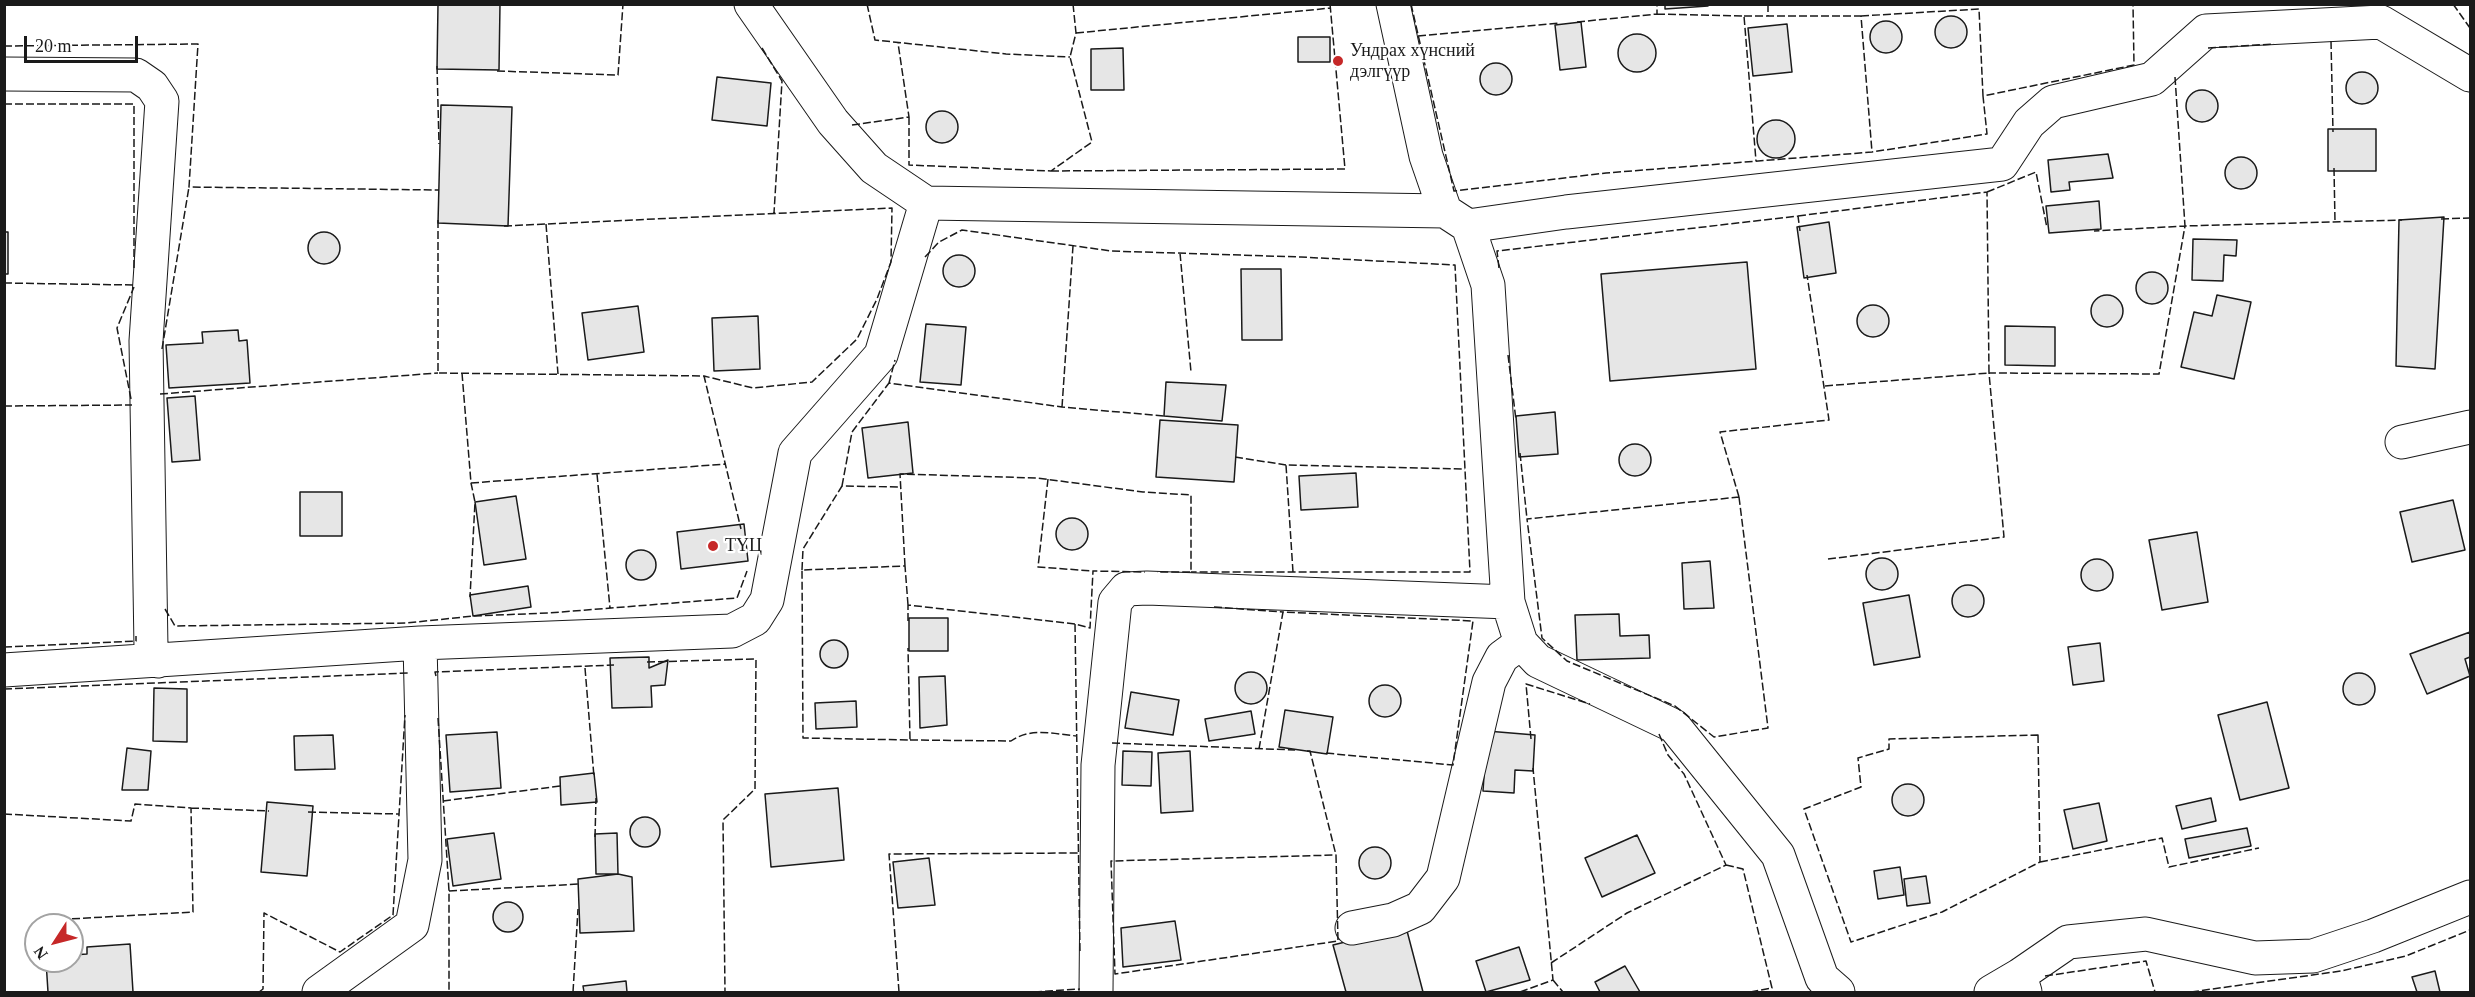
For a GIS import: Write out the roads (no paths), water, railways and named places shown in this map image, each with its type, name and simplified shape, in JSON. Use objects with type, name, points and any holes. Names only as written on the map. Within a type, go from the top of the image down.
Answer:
[{"type":"street","points":[[751,4],[832,122],[874,168],[926,203],[1457,219],[1566,212],[2002,164],[2029,123],[2053,102],[2152,79],[2206,31],[2381,22],[2470,75]]},
{"type":"street","points":[[1393,4],[1426,156],[1488,285],[1508,602],[1521,643],[1538,661],[1674,726],[1778,855],[1822,978],[1838,993]]},
{"type":"street","points":[[4,74],[136,75],[152,86],[162,101],[146,341],[151,648],[158,660]]},
{"type":"street","points":[[4,670],[420,643],[732,631],[755,619],[767,600],[795,453],[881,355],[926,203]]},
{"type":"street","points":[[2402,442],[2470,427]]},
{"type":"street","points":[[1096,993],[1098,765],[1115,602],[1126,589],[1508,602]]},
{"type":"street","points":[[319,993],[412,925],[425,860],[420,643]]},
{"type":"street","points":[[1352,928],[1393,920],[1420,908],[1443,878],[1490,682],[1502,657],[1521,643]]},
{"type":"street","points":[[1991,993],[2022,984],[2068,942],[2146,934],[2255,958],[2313,956],[2373,936],[2470,897]]},
{"type":"place","name":"Ундрах хүнсний дэлгүүр","points":[[1338,61]]},
{"type":"place","name":"ТҮЦ","points":[[713,546]]}]
